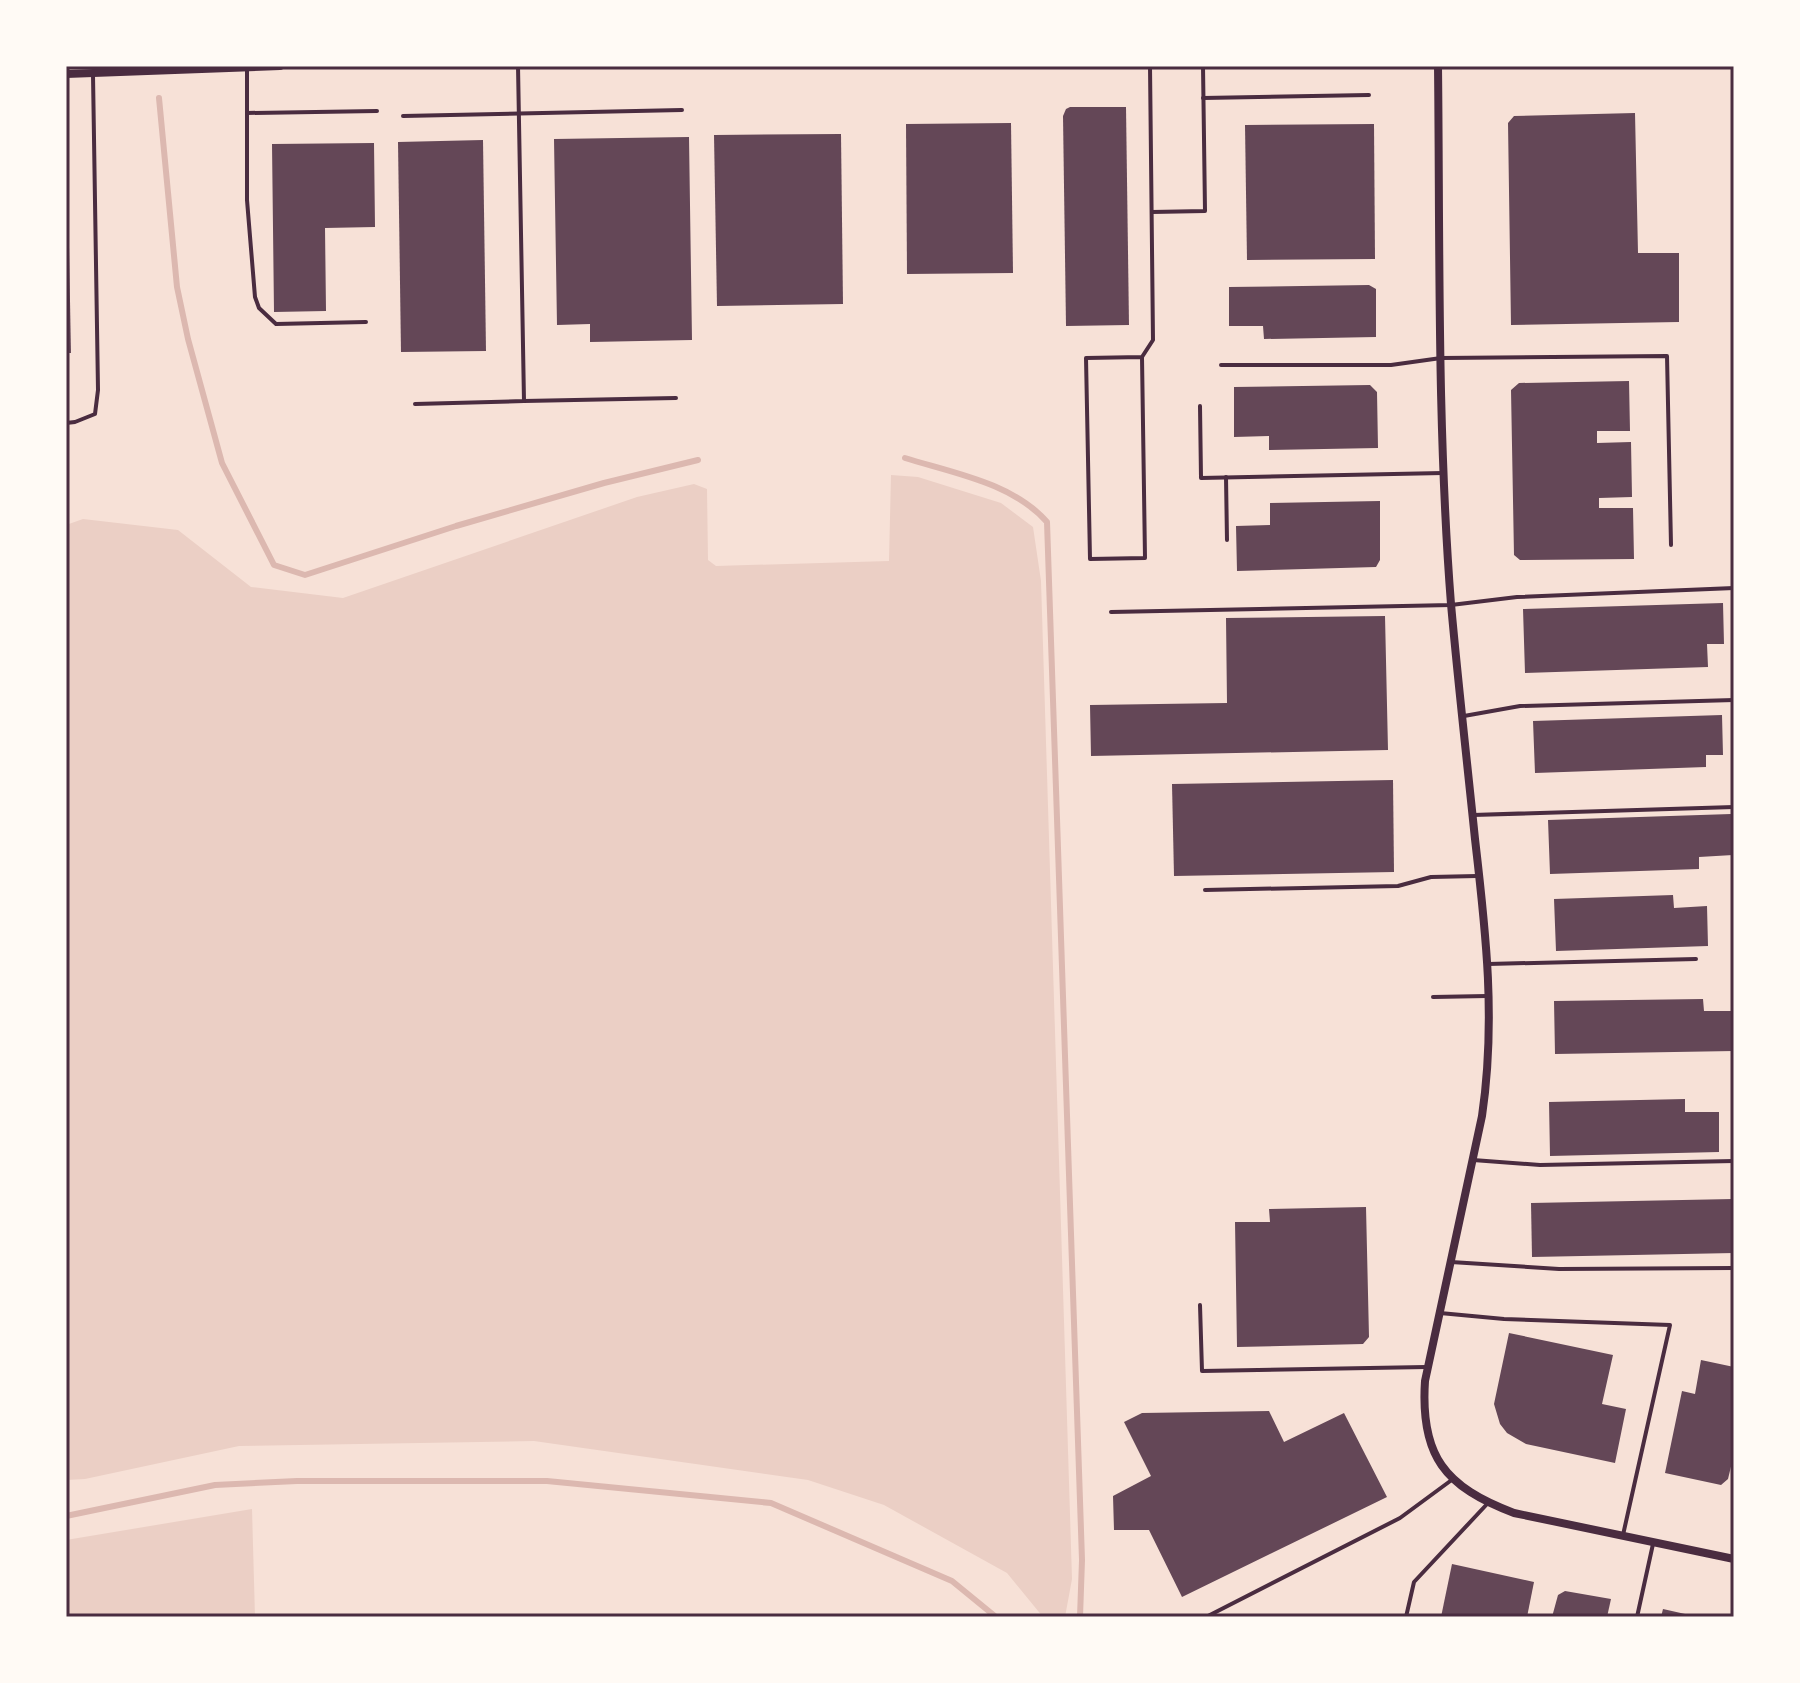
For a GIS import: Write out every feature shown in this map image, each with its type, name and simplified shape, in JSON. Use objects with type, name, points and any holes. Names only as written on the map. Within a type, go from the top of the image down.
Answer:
[{"type":"street","points":[[66,74],[280,66]]},
{"type":"street","points":[[1438,66],[1441,358],[1451,605],[1490,996],[1488,1074],[1473,1160],[1428,1367],[1425,1425],[1437,1458],[1453,1479],[1488,1503],[1514,1513],[1734,1559]]},
{"type":"lane","points":[[518,66],[524,401]]},
{"type":"lane","points":[[1142,357],[1086,358],[1090,559],[1145,558],[1142,357],[1153,340],[1150,66]]},
{"type":"lane","points":[[1152,212],[1205,211],[1203,66]]},
{"type":"lane","points":[[247,67],[247,200],[255,297],[259,308],[276,324],[366,322]]},
{"type":"lane","points":[[66,423],[95,414],[98,390],[93,73]]},
{"type":"lane","points":[[1203,98],[1369,95]]},
{"type":"lane","points":[[403,116],[682,110]]},
{"type":"lane","points":[[247,113],[377,111]]},
{"type":"lane","points":[[1221,365],[1391,365],[1441,358],[1667,356],[1671,545]]},
{"type":"lane","points":[[415,404],[676,398]]},
{"type":"lane","points":[[1200,406],[1201,478],[1445,473]]},
{"type":"lane","points":[[1226,477],[1227,540]]},
{"type":"lane","points":[[1111,612],[1451,605],[1517,597],[1734,588]]},
{"type":"lane","points":[[1462,716],[1520,706],[1734,700]]},
{"type":"lane","points":[[1473,815],[1734,807]]},
{"type":"lane","points":[[1205,890],[1398,886],[1431,877],[1480,876]]},
{"type":"lane","points":[[1488,964],[1696,959]]},
{"type":"lane","points":[[1433,997],[1490,996]]},
{"type":"lane","points":[[1473,1160],[1540,1165],[1734,1161]]},
{"type":"lane","points":[[1451,1262],[1545,1269],[1734,1268]]},
{"type":"lane","points":[[1200,1305],[1202,1371],[1428,1367]]},
{"type":"lane","points":[[1440,1313],[1504,1319],[1670,1325],[1623,1536]]},
{"type":"lane","points":[[1206,1617],[1400,1518],[1453,1479]]},
{"type":"lane","points":[[1406,1617],[1414,1582],[1488,1503]]},
{"type":"lane","points":[[1637,1617],[1653,1542]]},
{"type":"shaded area","points":[[891,475],[918,477],[1001,503],[1033,527],[1041,581],[1072,1579],[1065,1617],[1043,1617],[1007,1573],[884,1505],[808,1480],[534,1441],[239,1446],[85,1479],[66,1480],[66,525],[83,519],[178,530],[251,587],[343,598],[637,497],[694,484],[707,489],[708,560],[716,566],[889,561]]},
{"type":"shaded area","points":[[252,1509],[255,1617],[66,1617],[66,1540]]},
{"type":"building","points":[[1070,107],[1126,107],[1129,325],[1066,326],[1063,116]]},
{"type":"building","points":[[1635,113],[1638,253],[1679,253],[1679,322],[1511,325],[1508,123],[1514,116]]},
{"type":"building","points":[[1011,123],[1013,273],[907,274],[906,124]]},
{"type":"building","points":[[1374,124],[1375,259],[1247,260],[1245,125]]},
{"type":"building","points":[[841,134],[843,304],[717,306],[714,135]]},
{"type":"building","points":[[689,137],[692,340],[590,342],[590,324],[557,325],[554,139]]},
{"type":"building","points":[[483,140],[486,351],[401,352],[398,142]]},
{"type":"building","points":[[374,143],[375,227],[325,228],[326,311],[274,312],[272,144]]},
{"type":"building","points":[[66,247],[69,247],[71,353],[66,353]]},
{"type":"building","points":[[1369,285],[1376,289],[1376,337],[1264,339],[1263,326],[1229,326],[1229,287]]},
{"type":"building","points":[[1629,381],[1630,431],[1597,431],[1597,443],[1631,442],[1632,497],[1599,498],[1599,508],[1633,508],[1634,559],[1520,560],[1514,555],[1511,390],[1519,383]]},
{"type":"building","points":[[1370,385],[1377,392],[1378,448],[1269,450],[1269,436],[1234,437],[1234,387]]},
{"type":"building","points":[[1380,501],[1380,560],[1376,567],[1237,571],[1236,526],[1270,525],[1270,503]]},
{"type":"building","points":[[1723,603],[1724,644],[1707,644],[1708,667],[1525,673],[1523,609]]},
{"type":"building","points":[[1385,616],[1388,750],[1091,756],[1090,705],[1227,703],[1226,618]]},
{"type":"building","points":[[1722,715],[1723,755],[1706,755],[1706,767],[1535,773],[1533,721]]},
{"type":"building","points":[[1393,780],[1394,872],[1174,876],[1172,784]]},
{"type":"building","points":[[1731,814],[1733,855],[1699,857],[1699,869],[1550,874],[1548,820]]},
{"type":"building","points":[[1673,895],[1674,908],[1707,906],[1708,946],[1556,951],[1554,899]]},
{"type":"building","points":[[1703,999],[1704,1011],[1734,1011],[1734,1051],[1555,1054],[1554,1001]]},
{"type":"building","points":[[1685,1099],[1685,1112],[1719,1112],[1719,1152],[1550,1156],[1549,1102]]},
{"type":"building","points":[[1733,1199],[1734,1253],[1532,1257],[1531,1203]]},
{"type":"building","points":[[1366,1207],[1369,1337],[1363,1344],[1237,1347],[1235,1222],[1270,1222],[1269,1209]]},
{"type":"building","points":[[1509,1333],[1613,1355],[1602,1404],[1626,1409],[1615,1463],[1526,1444],[1507,1433],[1500,1424],[1494,1404]]},
{"type":"building","points":[[1701,1360],[1734,1367],[1734,1454],[1728,1479],[1721,1485],[1665,1473],[1682,1391],[1695,1394]]},
{"type":"building","points":[[1269,1411],[1284,1442],[1344,1413],[1387,1497],[1182,1597],[1149,1530],[1114,1530],[1113,1496],[1151,1476],[1124,1422],[1142,1413]]},
{"type":"building","points":[[1452,1564],[1534,1582],[1527,1617],[1441,1617]]},
{"type":"building","points":[[1565,1591],[1611,1599],[1607,1617],[1552,1617],[1558,1595]]},
{"type":"building","points":[[1663,1609],[1694,1616],[1694,1617],[1661,1617]]},
{"type":"waterway","points":[[159,98],[177,287],[188,339],[222,463],[274,565],[305,575],[456,526],[604,483],[698,460]]},
{"type":"waterway","points":[[905,458],[1000,489],[1033,509],[1047,522],[1082,1560],[1080,1617]]},
{"type":"waterway","points":[[66,1516],[215,1485],[297,1481],[547,1481],[771,1503],[952,1581],[996,1617]]}]
